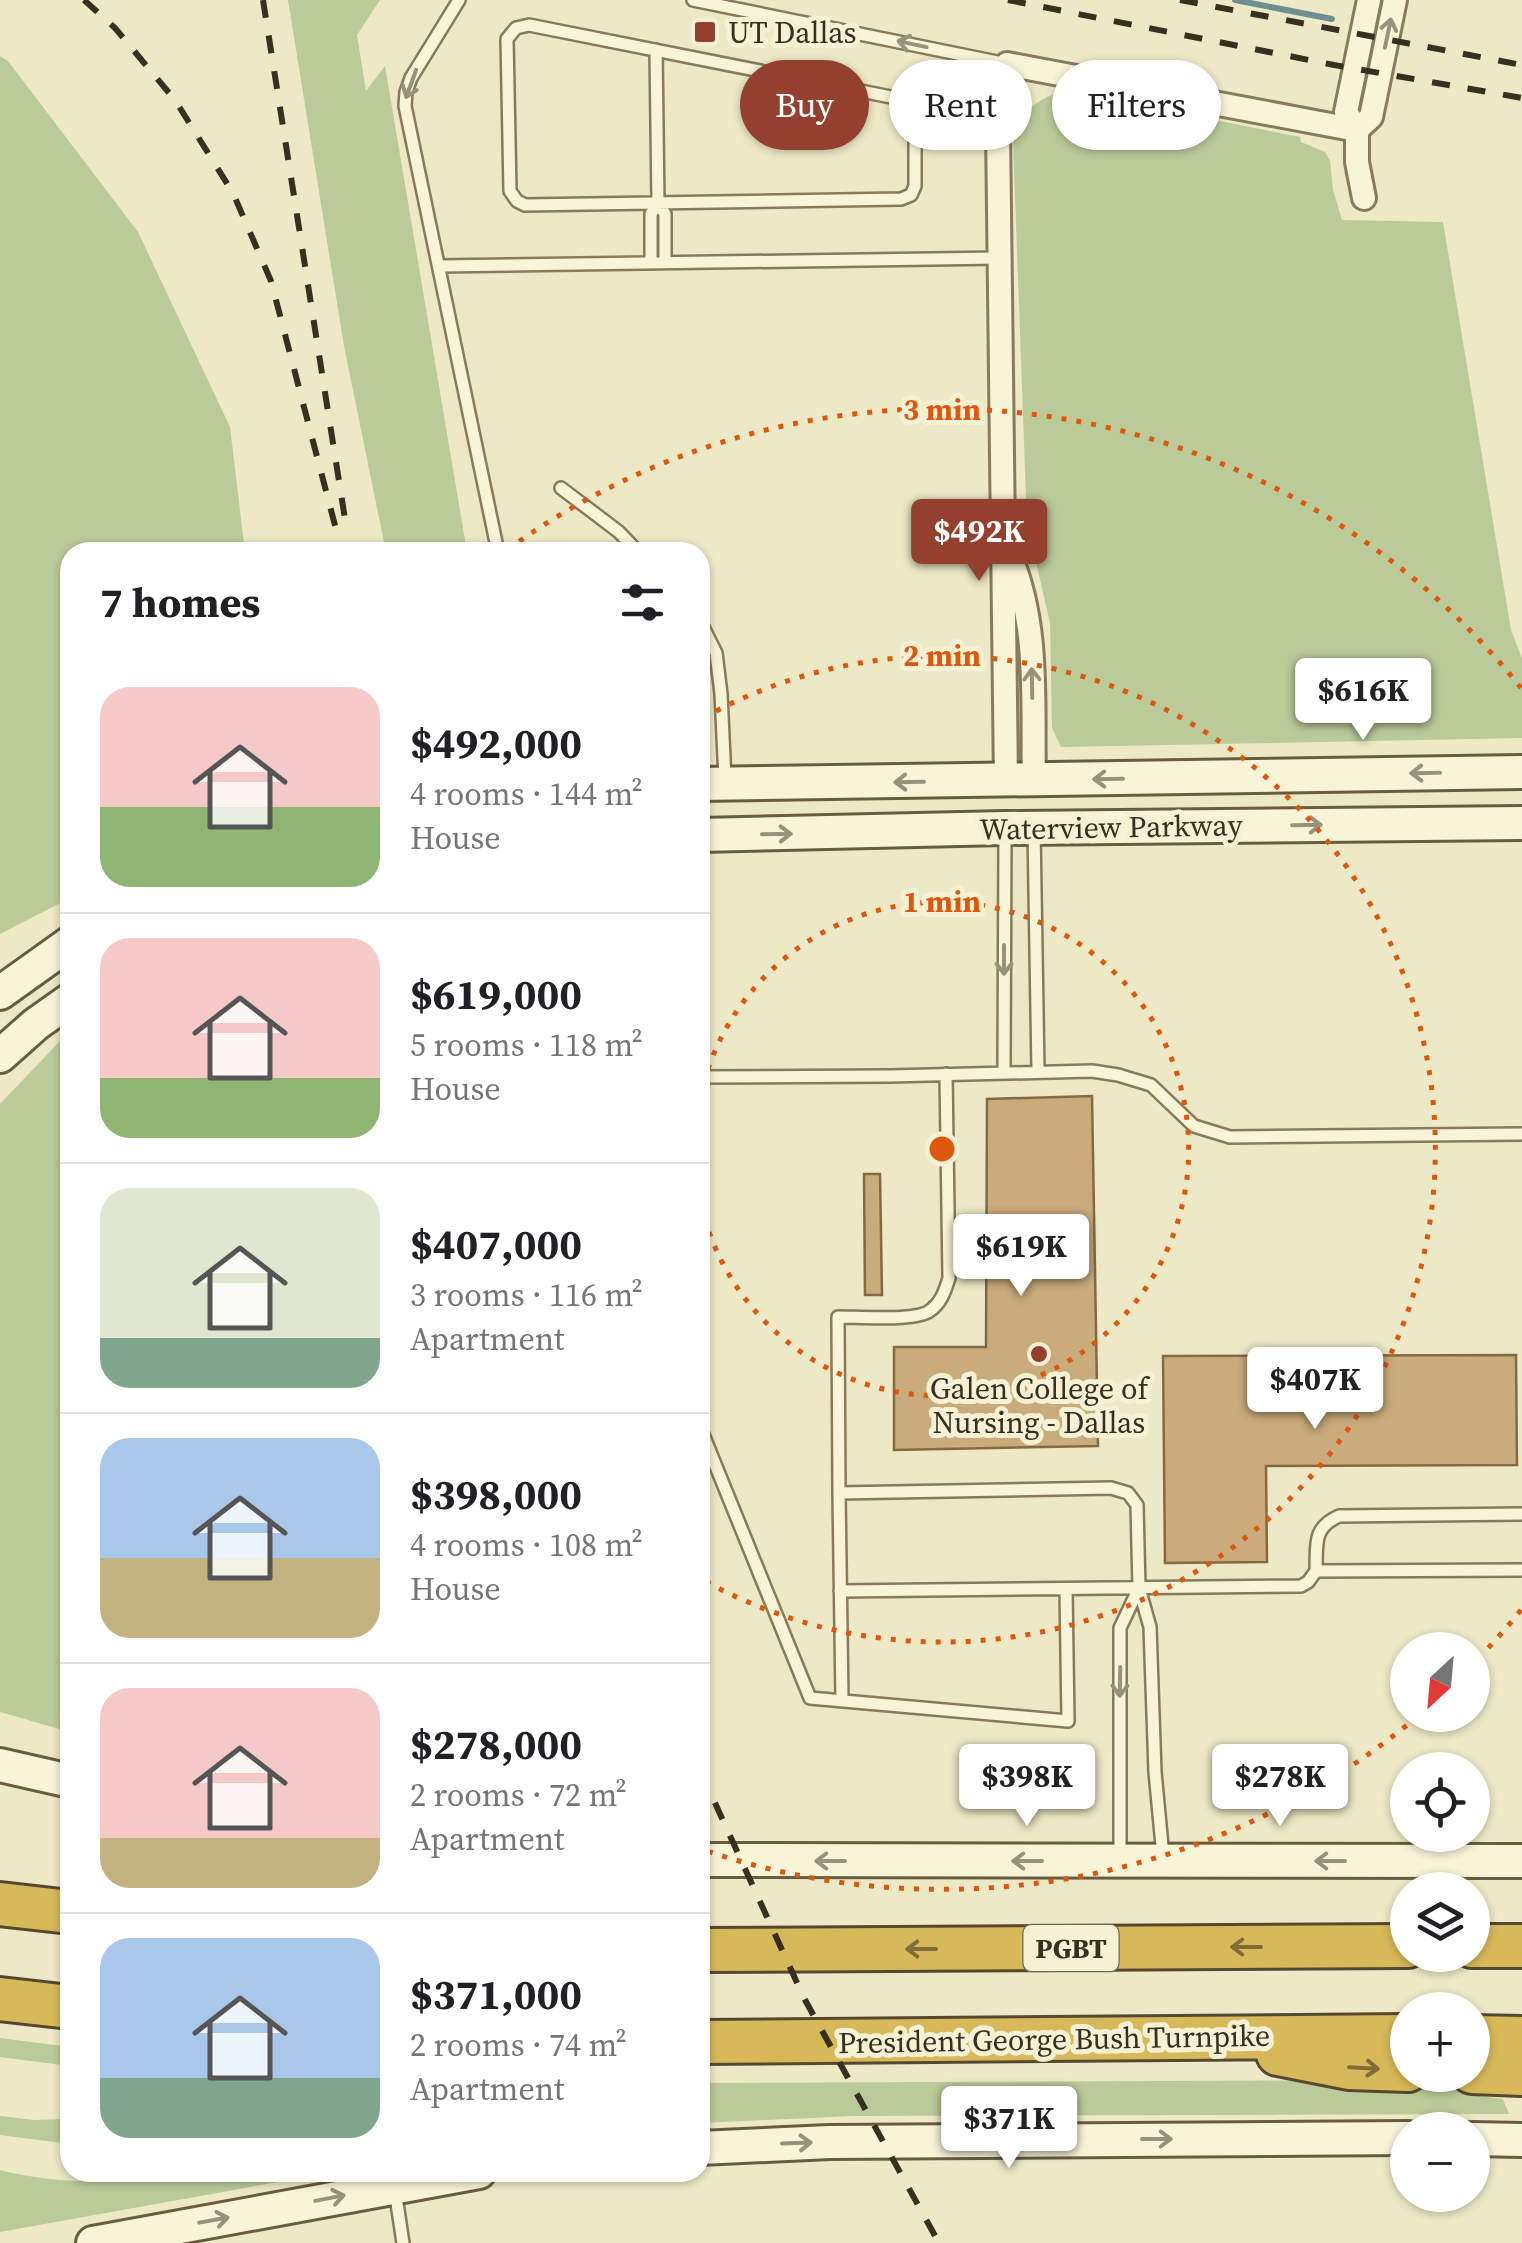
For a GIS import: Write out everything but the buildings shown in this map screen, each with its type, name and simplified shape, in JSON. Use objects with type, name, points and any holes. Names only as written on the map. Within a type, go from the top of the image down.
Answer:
[{"type":"highway","points":[[0,1904],[60,1911]]},
{"type":"highway","name":"PGBT","points":[[710,1950],[1390,1946]]},
{"type":"highway","points":[[1490,1946],[1522,1946]]},
{"type":"highway","points":[[0,1999],[60,2007]]},
{"type":"highway","name":"President George Bush Turnpike","points":[[710,2042],[1390,2036]]},
{"type":"highway","points":[[1490,2037],[1522,2038]]},
{"type":"highway","points":[[1200,2038],[1349,2068],[1390,2069]]},
{"type":"highway","points":[[1490,2073],[1522,2074]]},
{"type":"main road","name":"Waterview Parkway","points":[[713,784],[1522,772]]},
{"type":"main road","points":[[1019,828],[1020,781]]},
{"type":"main road","name":"Waterview Parkway","points":[[710,835],[1522,823]]},
{"type":"main road","points":[[0,993],[60,950]]},
{"type":"main road","points":[[0,1056],[60,1007]]},
{"type":"main road","points":[[0,1764],[60,1779]]},
{"type":"main road","points":[[710,1860],[1522,1860]]},
{"type":"main road","points":[[710,2148],[858,2142],[1390,2138]]},
{"type":"main road","points":[[1490,2139],[1522,2140]]},
{"type":"main road","points":[[93,2243],[418,2182]]},
{"type":"street","points":[[1364,198],[1357,162],[1358,130],[1346,112],[1369,0]]},
{"type":"street","points":[[1358,130],[1371,117],[1395,0]]},
{"type":"street","points":[[1032,69],[1358,130]]},
{"type":"street","points":[[999,150],[1004,544],[1020,781]]},
{"type":"lane","points":[[459,0],[411,78],[405,106],[496,542]]},
{"type":"lane","points":[[693,0],[987,60]]},
{"type":"lane","points":[[530,25],[900,99],[915,111],[916,186],[911,195],[901,199],[658,203],[517,201],[510,190],[507,39],[516,28],[530,25]]},
{"type":"lane","points":[[651,262],[652,214],[658,203],[656,50]]},
{"type":"lane","points":[[658,203],[665,214],[665,262]]},
{"type":"lane","points":[[439,266],[1000,258]]},
{"type":"lane","points":[[561,488],[628,542]]},
{"type":"lane","points":[[710,640],[716,652],[713,784]]},
{"type":"lane","points":[[1019,828],[1038,1070]]},
{"type":"lane","points":[[1004,1071],[1019,828]]},
{"type":"lane","points":[[710,1078],[1092,1071],[1151,1085],[1194,1126],[1230,1137],[1522,1134]]},
{"type":"lane","points":[[842,1700],[838,1318],[916,1316],[930,1311],[943,1298],[949,1278],[946,1074]]},
{"type":"lane","points":[[710,1452],[810,1698],[1068,1721],[1066,1590]]},
{"type":"lane","points":[[839,1493],[1112,1488],[1128,1493],[1137,1505],[1139,1588],[1150,1628],[1155,1772],[1164,1860]]},
{"type":"lane","points":[[840,1591],[1301,1586],[1316,1571],[1317,1536],[1325,1522],[1339,1516],[1522,1514]]},
{"type":"lane","points":[[1316,1571],[1522,1570]]},
{"type":"lane","points":[[1120,1861],[1120,1628],[1139,1588]]},
{"type":"lane","points":[[394,2186],[402,2243]]},
{"type":"green space","points":[[288,0],[380,0],[357,35],[366,91],[385,66],[465,542],[384,542],[344,346]]},
{"type":"green space","points":[[0,56],[8,61],[138,232],[230,427],[244,542],[60,542],[60,903],[0,934]]},
{"type":"green space","points":[[1052,95],[1052,150],[1221,150],[1221,121],[1300,137],[1301,142],[1325,152],[1342,220],[1443,222],[1511,630],[1522,658],[1522,738],[1061,747],[1052,728],[1050,623],[1027,523],[1013,150],[1032,150],[1032,108]]},
{"type":"green space","points":[[60,1041],[60,1729],[0,1712],[0,1104]]},
{"type":"green space","points":[[0,2038],[60,2046],[60,2065],[0,2057]]},
{"type":"green space","points":[[1390,2080],[1390,2092],[1490,2092],[1490,2083],[1494,2083],[1492,2095],[1480,2096],[1503,2099],[1509,2114],[852,2116],[710,2123],[710,2083]]},
{"type":"green space","points":[[0,2116],[60,2119],[60,2143],[0,2135]]},
{"type":"green space","points":[[0,2170],[60,2182],[278,2182],[0,2232]]},
{"type":"waterway","points":[[1235,0],[1332,19]]},
{"type":"railway","points":[[84,0],[115,28],[175,100],[233,193],[271,281],[339,542]]},
{"type":"railway","points":[[263,0],[345,519]]},
{"type":"railway","points":[[1008,0],[1522,98]]},
{"type":"railway","points":[[1180,0],[1522,65]]},
{"type":"railway","points":[[710,1792],[804,1998],[939,2243]]},
{"type":"place","name":"UT Dallas","points":[[705,32]]},
{"type":"place","name":"Galen College of Nursing - Dallas","points":[[1039,1354]]}]
